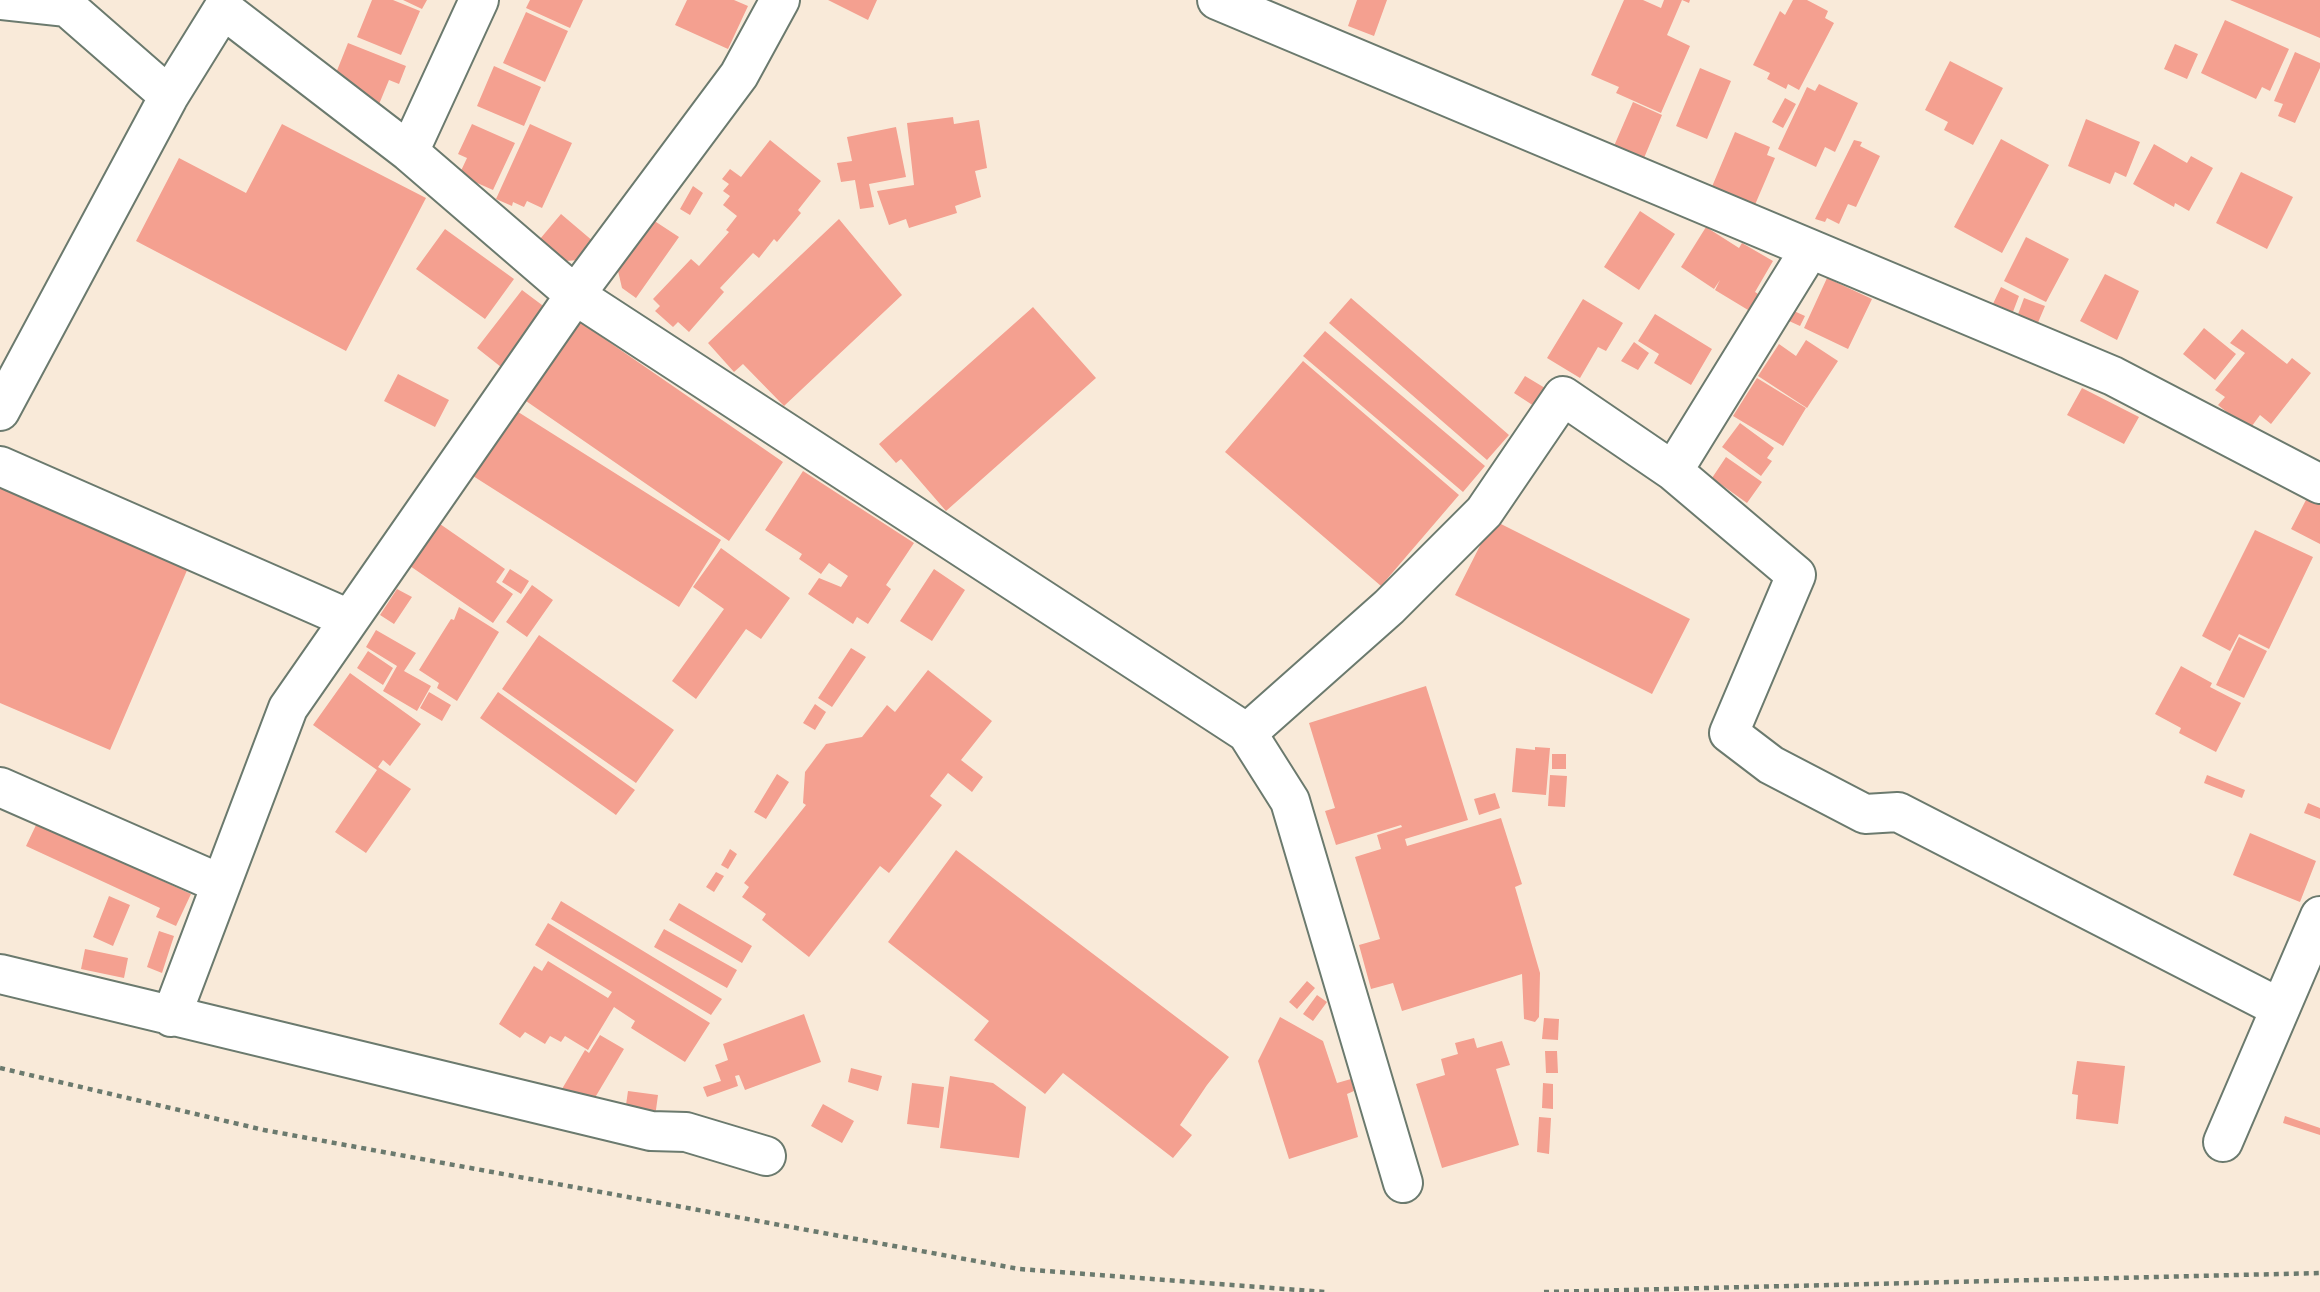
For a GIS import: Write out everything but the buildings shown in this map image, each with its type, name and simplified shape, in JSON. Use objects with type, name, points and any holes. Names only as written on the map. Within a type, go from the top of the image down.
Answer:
[{"type":"street","points":[[0,0],[67,7],[169,96]]},
{"type":"street","points":[[409,152],[479,0]]},
{"type":"street","points":[[171,1017],[288,708],[575,295],[739,75],[780,0]]},
{"type":"street","points":[[1217,0],[2113,376],[2320,485]]},
{"type":"street","points":[[0,411],[169,96],[223,9],[409,152],[575,295],[1247,733],[1290,802],[1403,1183]]},
{"type":"street","points":[[1673,471],[1810,248]]},
{"type":"street","points":[[1247,733],[1389,607],[1484,512],[1563,396],[1673,471],[1796,575],[1729,733],[1771,765],[1865,814],[1898,812],[2280,1008]]},
{"type":"street","points":[[0,466],[349,619]]},
{"type":"street","points":[[0,787],[221,884]]},
{"type":"street","points":[[2223,1142],[2320,916]]},
{"type":"street","points":[[0,974],[651,1131],[686,1132],[766,1156]]},
{"type":"path","points":[[0,1068],[264,1130],[1019,1269],[1325,1292]]},
{"type":"path","points":[[1544,1292],[2320,1273]]}]
